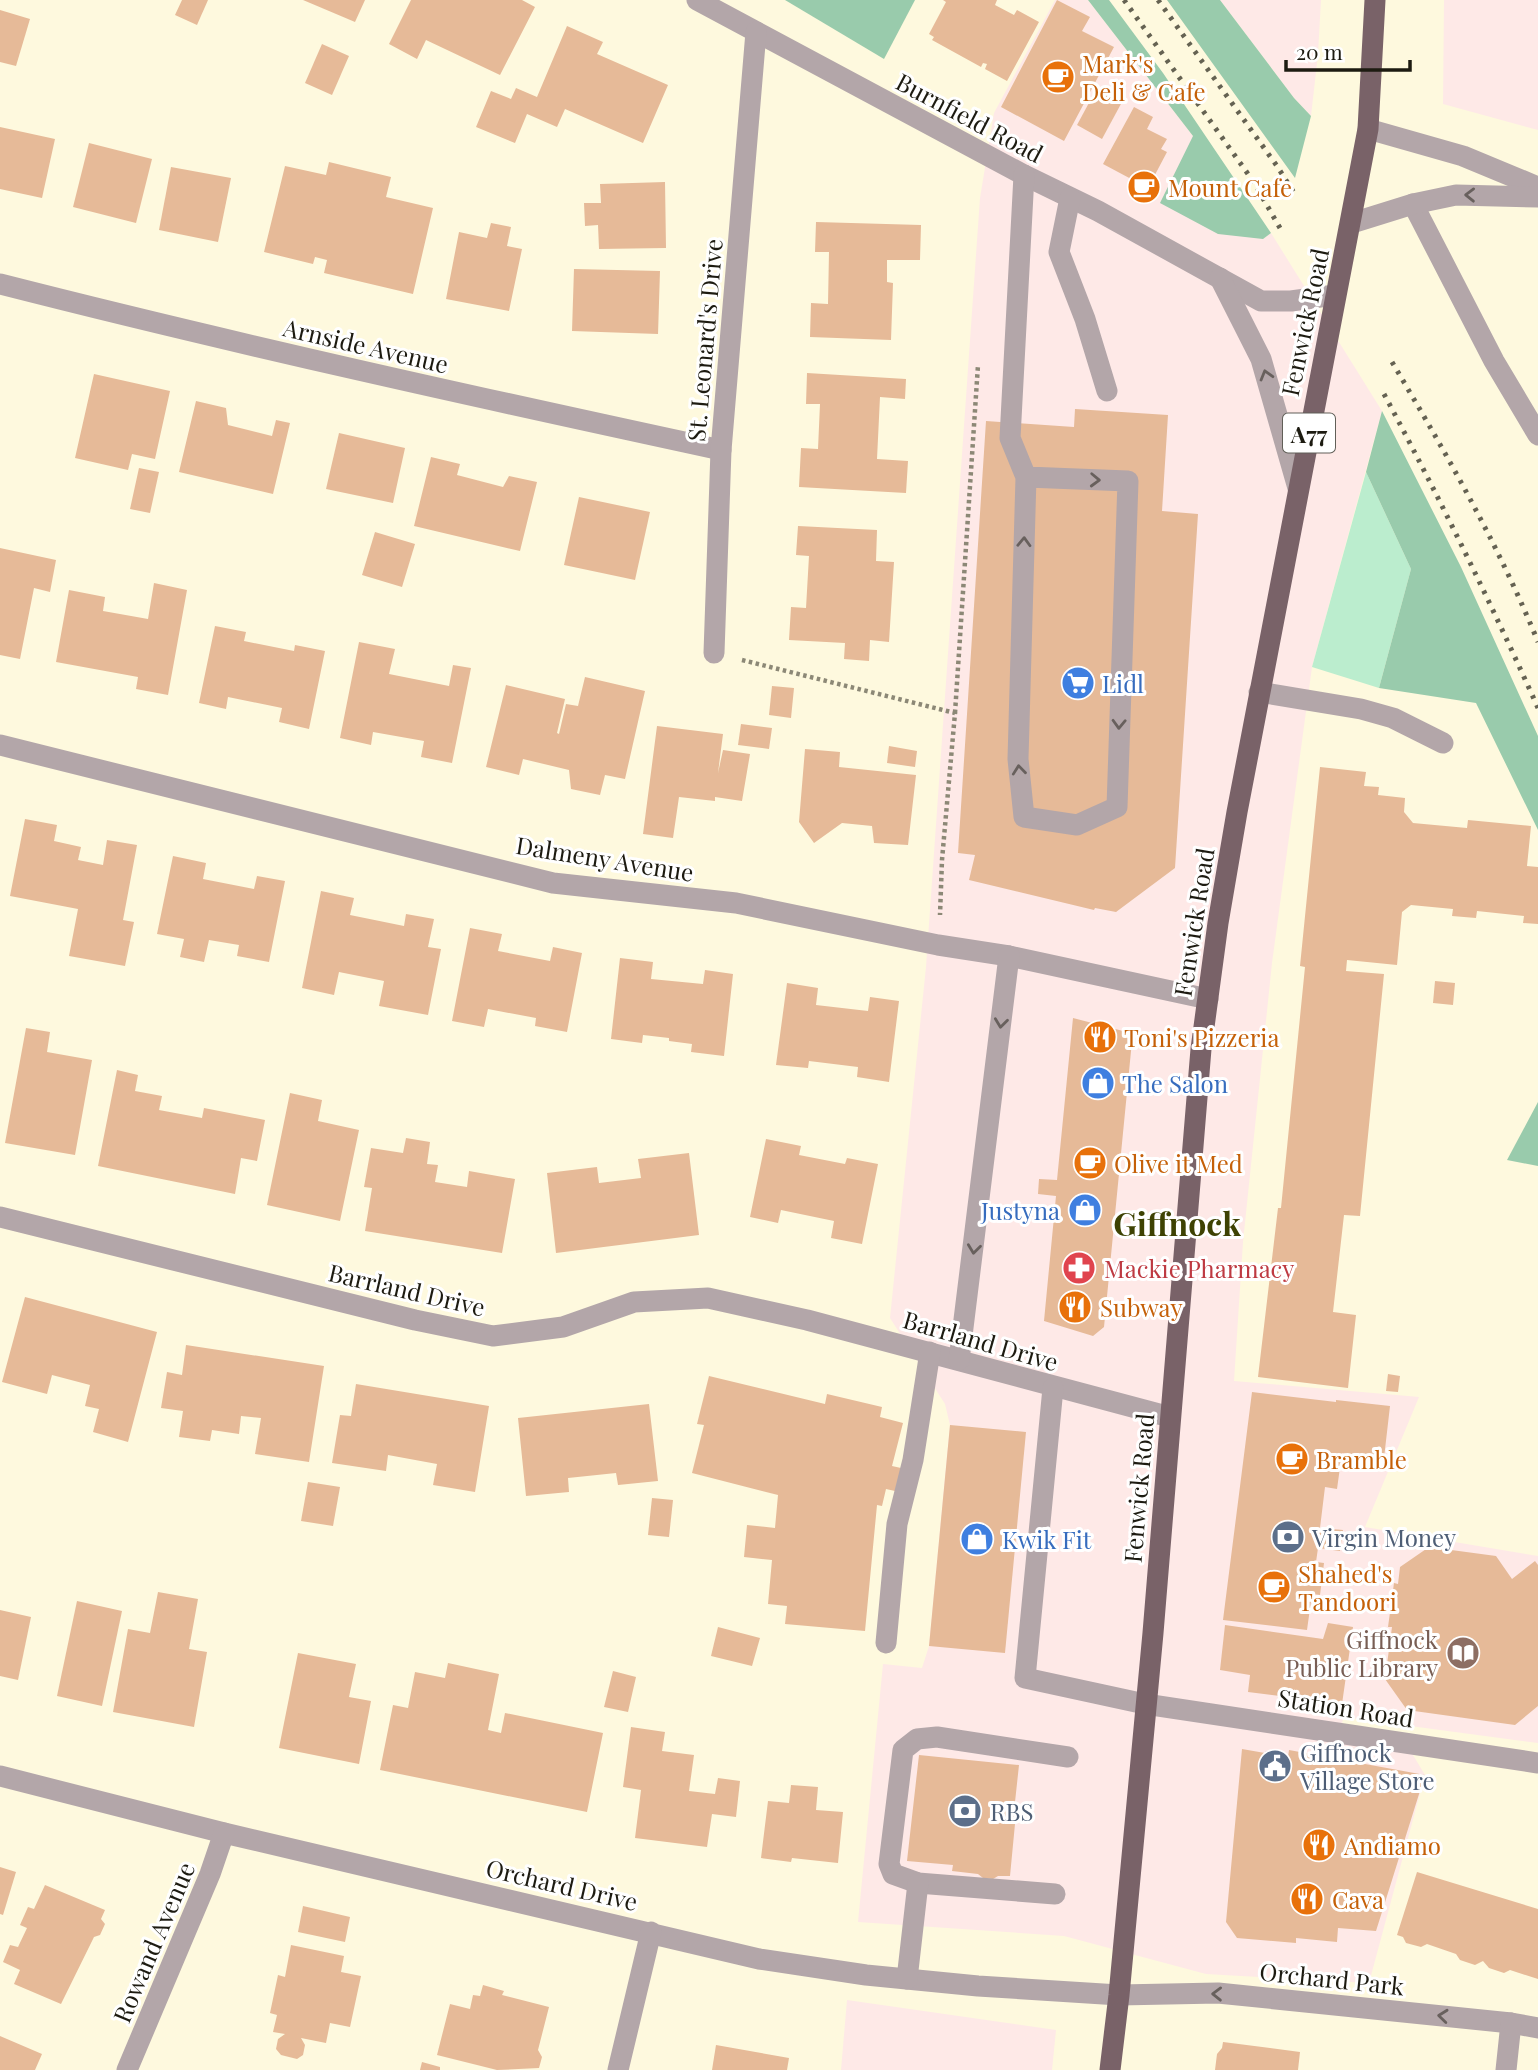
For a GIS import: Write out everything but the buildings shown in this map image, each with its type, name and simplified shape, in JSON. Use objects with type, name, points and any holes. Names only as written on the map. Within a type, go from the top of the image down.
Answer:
[{"type":"main road","name":"Fenwick Road","points":[[1110,2070],[1145,1704],[1201,1049],[1234,824],[1368,130],[1375,0]]},
{"type":"street","name":"Burnfield Road","points":[[697,0],[1261,301],[1335,295]]},
{"type":"street","name":"St. Leonard's Drive","points":[[714,653],[721,450],[756,32]]},
{"type":"street","points":[[1368,130],[1464,156],[1538,187]]},
{"type":"street","points":[[1024,175],[1010,422],[1010,438],[1026,477],[1018,759],[1024,817],[1077,825],[1117,807],[1128,481],[1026,477]]},
{"type":"street","points":[[1352,223],[1413,204],[1457,195],[1538,197]]},
{"type":"street","points":[[1070,198],[1059,252],[1085,319],[1107,391]]},
{"type":"street","points":[[1413,204],[1449,276],[1531,406],[1538,435]]},
{"type":"street","points":[[1220,278],[1261,359],[1298,488]]},
{"type":"street","name":"Arnside Avenue","points":[[0,284],[121,315],[471,396],[721,450]]},
{"type":"street","points":[[1259,692],[1361,709],[1393,718],[1443,743]]},
{"type":"street","name":"Dalmeny Avenue","points":[[0,745],[553,883],[736,903],[938,945],[1009,956],[1208,999]]},
{"type":"street","points":[[959,1360],[1009,956]]},
{"type":"street","name":"Barrland Drive","points":[[0,1217],[415,1320],[493,1336],[563,1326],[635,1302],[708,1298],[930,1352],[1054,1388],[1170,1417]]},
{"type":"street","points":[[886,1643],[897,1524],[913,1460],[930,1352]]},
{"type":"street","name":"Station Road","points":[[1054,1388],[1025,1678],[1145,1704],[1538,1763]]},
{"type":"street","points":[[1055,1895],[918,1883],[893,1874],[889,1864],[903,1750],[918,1739],[937,1737],[1068,1757]]},
{"type":"street","name":"Orchard Drive","points":[[0,1776],[224,1833],[759,1958],[907,1979],[1119,1995]]},
{"type":"street","name":"Rowand Avenue","points":[[127,2070],[210,1874],[224,1833]]},
{"type":"street","points":[[907,1979],[918,1883]]},
{"type":"street","points":[[618,2070],[651,1932]]},
{"type":"street","name":"Orchard Park","points":[[1119,1995],[1218,1993],[1511,2022],[1538,2028]]},
{"type":"street","points":[[1506,2070],[1511,2022]]},
{"type":"path","points":[[938,945],[979,357]]},
{"type":"path","points":[[714,653],[956,713]]},
{"type":"shaded area","points":[[1055,0],[1088,0],[1193,136],[1263,239],[1271,233],[1382,411],[1312,667],[1272,963],[1243,1242],[1234,1381],[1419,1397],[1365,1527],[1538,1556],[1538,1743],[1343,1717],[1340,1741],[1410,1750],[1425,1775],[1369,1983],[1206,1974],[1064,1936],[858,1922],[883,1664],[922,1668],[929,1646],[950,1425],[945,1404],[890,1318],[926,967],[980,198],[994,113]]},
{"type":"shaded area","points":[[1220,0],[1321,0],[1311,116],[1294,98]]},
{"type":"shaded area","points":[[1444,0],[1538,0],[1538,130],[1443,104]]},
{"type":"shaded area","points":[[847,2000],[1056,2030],[1052,2070],[841,2070]]},
{"type":"green space","points":[[785,0],[915,0],[884,59]]},
{"type":"green space","points":[[1088,0],[1109,0],[1163,73],[1271,233],[1263,239],[1218,234],[1160,203],[1193,136]]},
{"type":"green space","points":[[1167,0],[1220,0],[1294,98],[1311,116],[1295,178]]},
{"type":"green space","points":[[1382,411],[1461,567],[1538,736],[1538,830],[1476,703],[1379,688],[1411,569],[1366,472]]},
{"type":"green space","points":[[1366,472],[1411,569],[1379,688],[1312,667]]},
{"type":"green space","points":[[1538,1102],[1538,1166],[1507,1160]]},
{"type":"railway","points":[[1124,0],[1253,181],[1280,228]]},
{"type":"railway","points":[[1158,0],[1296,196]]},
{"type":"railway","points":[[1392,362],[1470,499],[1538,642]]},
{"type":"railway","points":[[1384,394],[1464,550],[1538,708]]},
{"type":"place","name":"Mark's Deli & Cafe","points":[[1058,77]]},
{"type":"place","name":"Mount Cafe","points":[[1144,187]]},
{"type":"place","name":"Lidl","points":[[1078,683]]},
{"type":"place","name":"Toni's Pizzeria","points":[[1100,1037]]},
{"type":"place","name":"The Salon","points":[[1098,1083]]},
{"type":"place","name":"Olive it Med","points":[[1090,1163]]},
{"type":"place","name":"Justyna","points":[[1085,1210]]},
{"type":"place","name":"Mackie Pharmacy","points":[[1079,1268]]},
{"type":"place","name":"Subway","points":[[1075,1307]]},
{"type":"place","name":"Bramble","points":[[1292,1459]]},
{"type":"place","name":"Virgin Money","points":[[1288,1537]]},
{"type":"place","name":"Kwik Fit","points":[[977,1539]]},
{"type":"place","name":"Shahed's Tandoori","points":[[1274,1587]]},
{"type":"place","name":"Giffnock Public Library","points":[[1463,1653]]},
{"type":"place","name":"Giffnock Village Store","points":[[1275,1766]]},
{"type":"place","name":"RBS","points":[[965,1811]]},
{"type":"place","name":"Andiamo","points":[[1319,1845]]},
{"type":"place","name":"Cava","points":[[1307,1899]]},
{"type":"district","name":"Giffnock","points":[[1177,1222]]}]
